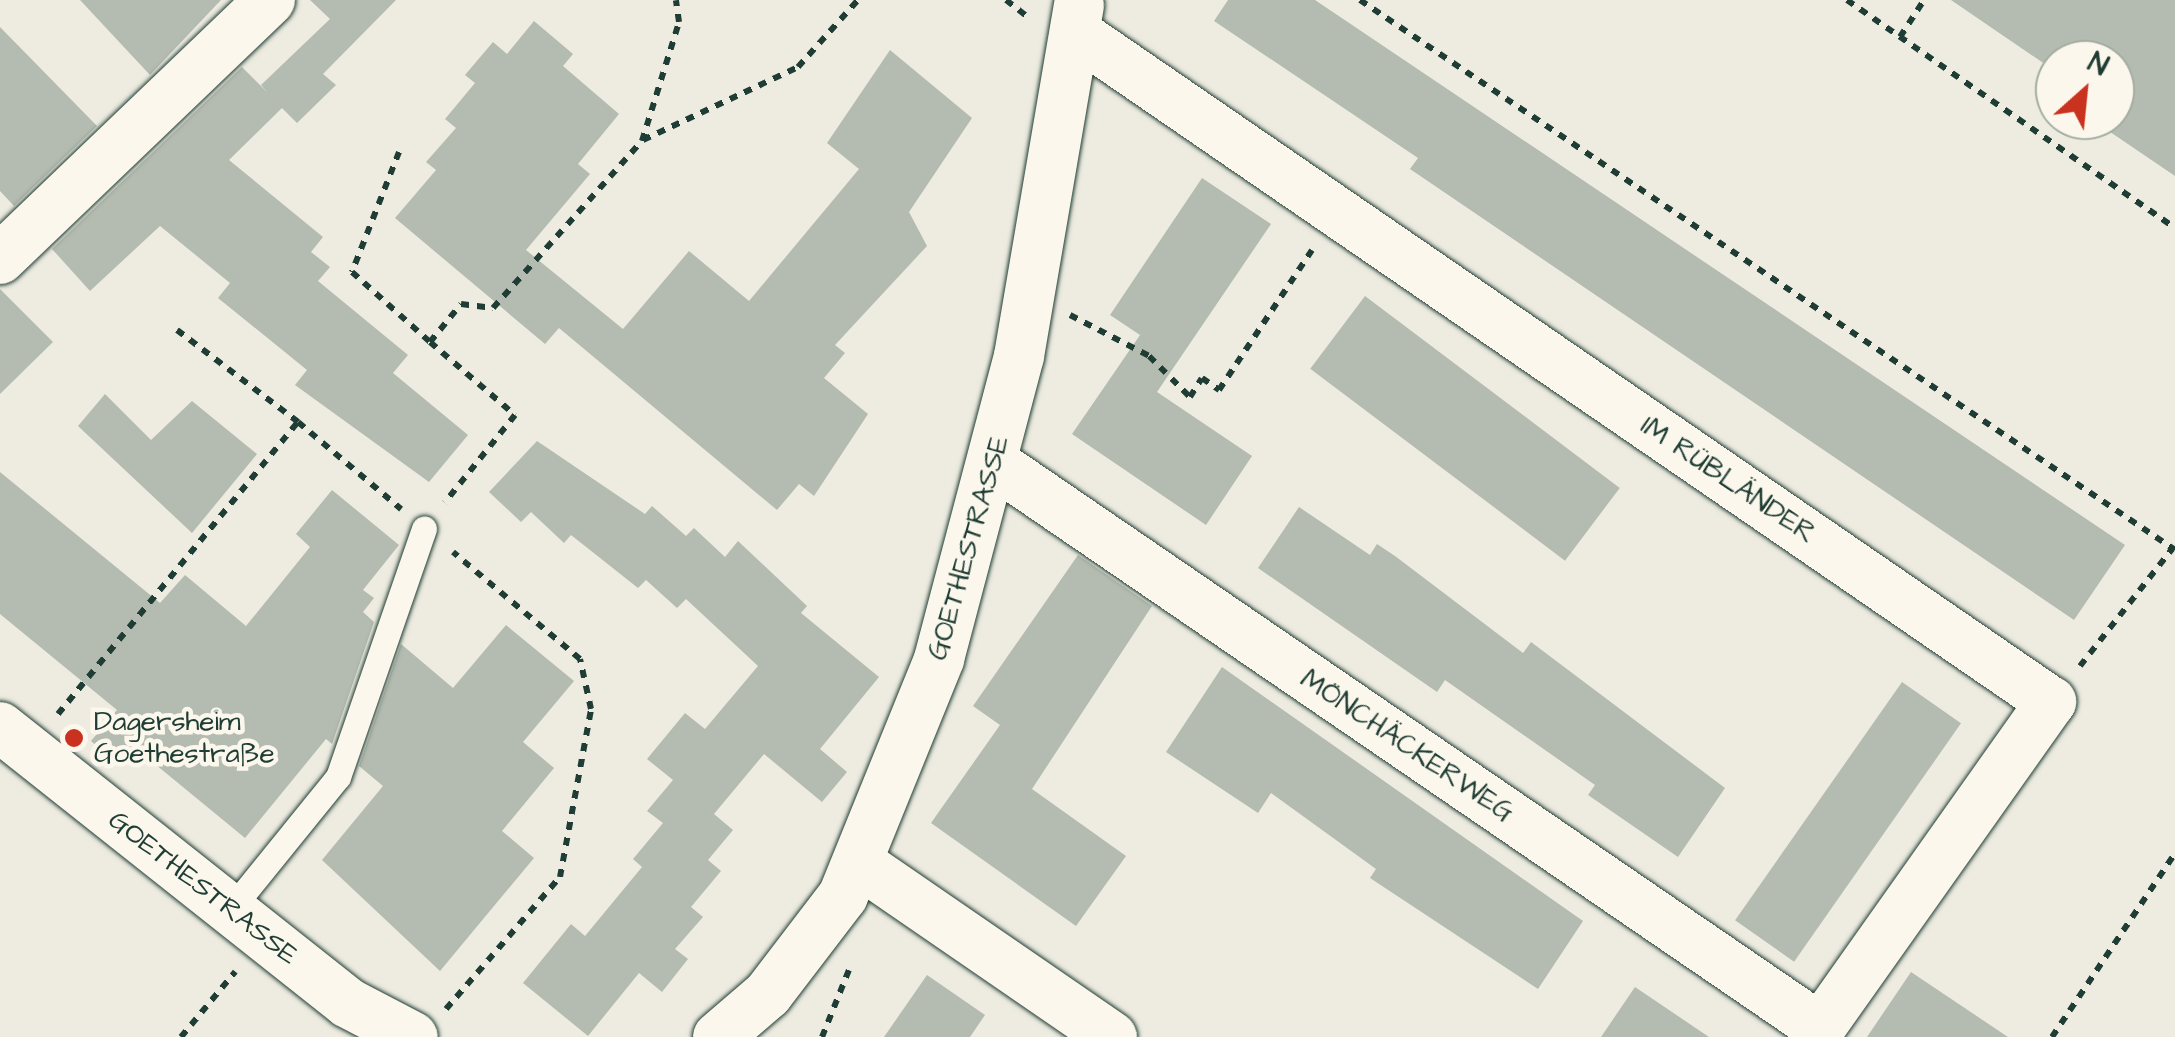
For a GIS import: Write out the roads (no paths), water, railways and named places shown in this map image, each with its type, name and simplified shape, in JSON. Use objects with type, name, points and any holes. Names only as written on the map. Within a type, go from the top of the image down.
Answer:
[{"type":"street","points":[[0,258],[270,0]]},
{"type":"street","name":"IM RÜBLÄNDER","points":[[1078,17],[1337,212],[2051,702],[1795,1024]]},
{"type":"street","name":"GOETHESTRASSE","points":[[718,1037],[815,939],[860,863],[939,660],[994,463],[1031,302],[1078,17]]},
{"type":"street","name":"MÖNCHÄCKERWEG","points":[[994,463],[1795,1024]]},
{"type":"street","name":"GOETHESTRASSE","points":[[0,727],[348,1002],[413,1037]]},
{"type":"street","points":[[860,863],[1112,1037]]},
{"type":"lane","points":[[248,923],[338,777],[424,528]]},
{"type":"place","name":"Dagersheim Goethestraße","points":[[74,738]]}]
